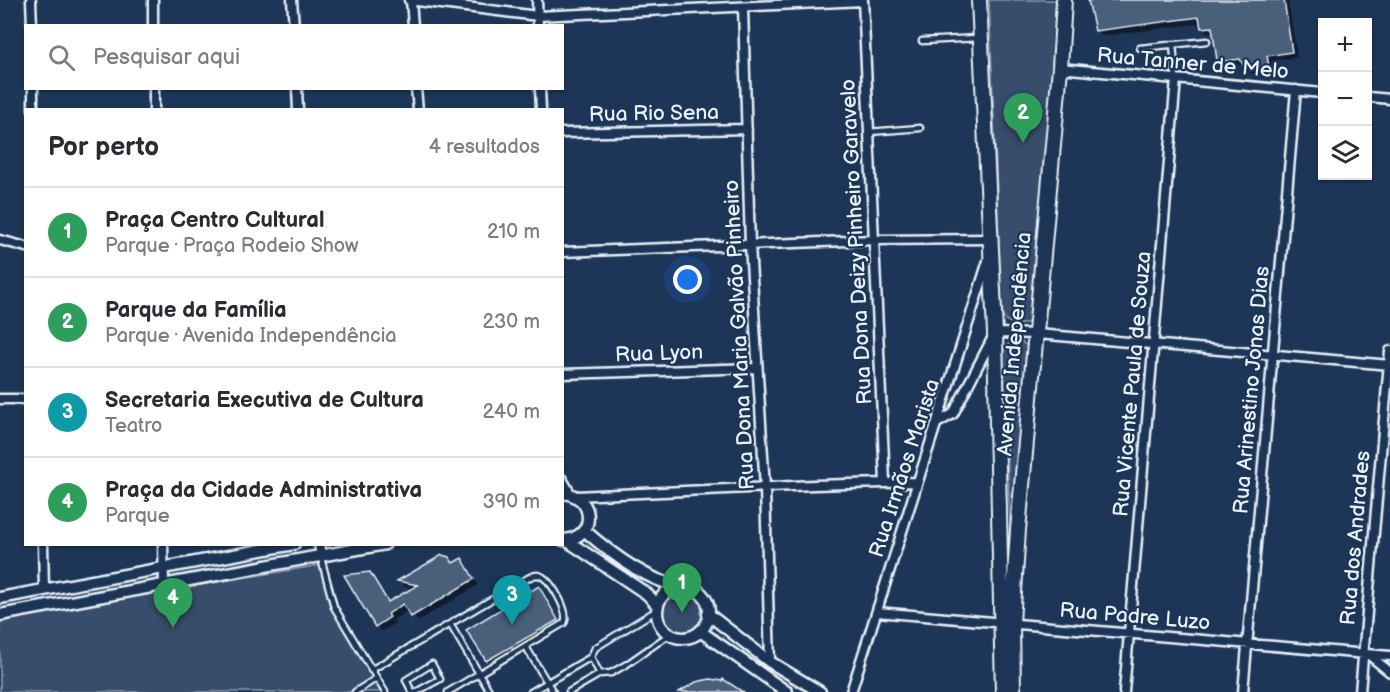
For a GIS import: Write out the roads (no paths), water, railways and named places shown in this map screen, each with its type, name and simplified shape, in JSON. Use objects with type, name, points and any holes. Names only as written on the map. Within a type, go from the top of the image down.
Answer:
[{"type":"main road","name":"Avenida Independência","points":[[979,0],[1006,623],[1013,692]]},
{"type":"main road","name":"Avenida Independência","points":[[1003,692],[1006,623],[1018,530],[1037,334],[1064,0]]},
{"type":"street","points":[[32,0],[32,24]]},
{"type":"street","points":[[153,0],[153,24]]},
{"type":"street","points":[[292,0],[294,24]]},
{"type":"street","points":[[413,24],[410,0],[538,16],[863,1]]},
{"type":"street","points":[[537,0],[538,24]]},
{"type":"street","name":"Rua Dona Deizy Pinheiro Garavelo","points":[[863,1],[885,482]]},
{"type":"street","name":"Rua Dona Maria Galvão Pinheiro","points":[[743,7],[750,245],[765,488],[771,662]]},
{"type":"street","name":"Rua Tanner de Melo","points":[[1060,68],[1318,92]]},
{"type":"street","name":"Rua Vicente Paula de Souza","points":[[1124,692],[1176,79]]},
{"type":"street","points":[[33,90],[33,108]]},
{"type":"street","points":[[154,90],[154,108]]},
{"type":"street","points":[[297,90],[298,108]]},
{"type":"street","points":[[416,90],[418,108]]},
{"type":"street","points":[[540,90],[541,108]]},
{"type":"street","name":"Rua Arinestino Jonas Dias","points":[[1243,692],[1296,90]]},
{"type":"street","points":[[1372,97],[1390,99]]},
{"type":"street","name":"Rua Rio Sena","points":[[564,133],[747,129]]},
{"type":"street","points":[[0,240],[24,246]]},
{"type":"street","points":[[564,252],[874,240],[990,247]]},
{"type":"street","name":"Rua Irmãos Marista","points":[[851,692],[937,423],[990,247]]},
{"type":"street","points":[[937,423],[953,414],[994,333],[1037,334],[1389,365]]},
{"type":"street","name":"Rua dos Andrades","points":[[1360,692],[1366,654],[1390,351]]},
{"type":"street","name":"Rua Lyon","points":[[564,375],[757,368]]},
{"type":"street","points":[[0,399],[24,399]]},
{"type":"street","points":[[570,494],[918,482]]},
{"type":"street","points":[[564,540],[573,539],[584,530],[588,521],[587,509],[583,501],[570,494]]},
{"type":"street","points":[[564,540],[647,594],[657,608],[660,624],[669,634],[685,638],[700,631],[706,623],[708,614],[707,602],[700,592],[689,587],[662,583],[644,573],[584,530]]},
{"type":"street","points":[[43,546],[44,590]]},
{"type":"street","points":[[163,546],[164,584]]},
{"type":"street","points":[[0,598],[284,546]]},
{"type":"street","points":[[319,546],[321,556]]},
{"type":"street","points":[[0,615],[374,546]]},
{"type":"street","points":[[657,608],[663,596],[677,586]]},
{"type":"street","name":"Rua Padre Luzo","points":[[877,612],[1390,656]]},
{"type":"street","points":[[708,614],[771,662],[820,692]]},
{"type":"street","points":[[700,631],[787,692]]},
{"type":"street","points":[[1366,654],[1390,672]]},
{"type":"lane","points":[[922,41],[981,37]]},
{"type":"lane","points":[[1140,48],[1207,41]]},
{"type":"lane","points":[[1173,44],[1176,79]]},
{"type":"lane","points":[[869,132],[920,128]]},
{"type":"lane","points":[[321,556],[334,607],[385,692]]},
{"type":"lane","points":[[371,670],[530,577],[542,576],[565,609],[567,620],[561,626],[448,692]]},
{"type":"lane","points":[[531,692],[591,657],[595,648],[657,608]]},
{"type":"lane","points":[[450,624],[490,692]]},
{"type":"lane","points":[[569,692],[600,674],[611,673],[627,664],[669,634]]},
{"type":"lane","points":[[526,646],[553,692]]},
{"type":"lane","points":[[591,657],[600,674]]},
{"type":"lane","points":[[412,692],[406,682],[407,679],[432,664],[440,678],[416,692]]},
{"type":"lane","points":[[356,692],[377,678]]},
{"type":"lane","points":[[428,686],[432,692]]},
{"type":"place","name":"Parque da Família","points":[[1023,143]]},
{"type":"place","name":"Praça Centro Cultural","points":[[682,613]]},
{"type":"place","name":"Secretaria Executiva de Cultura","points":[[512,625]]},
{"type":"place","name":"Praça da Cidade Administrativa","points":[[173,628]]}]
